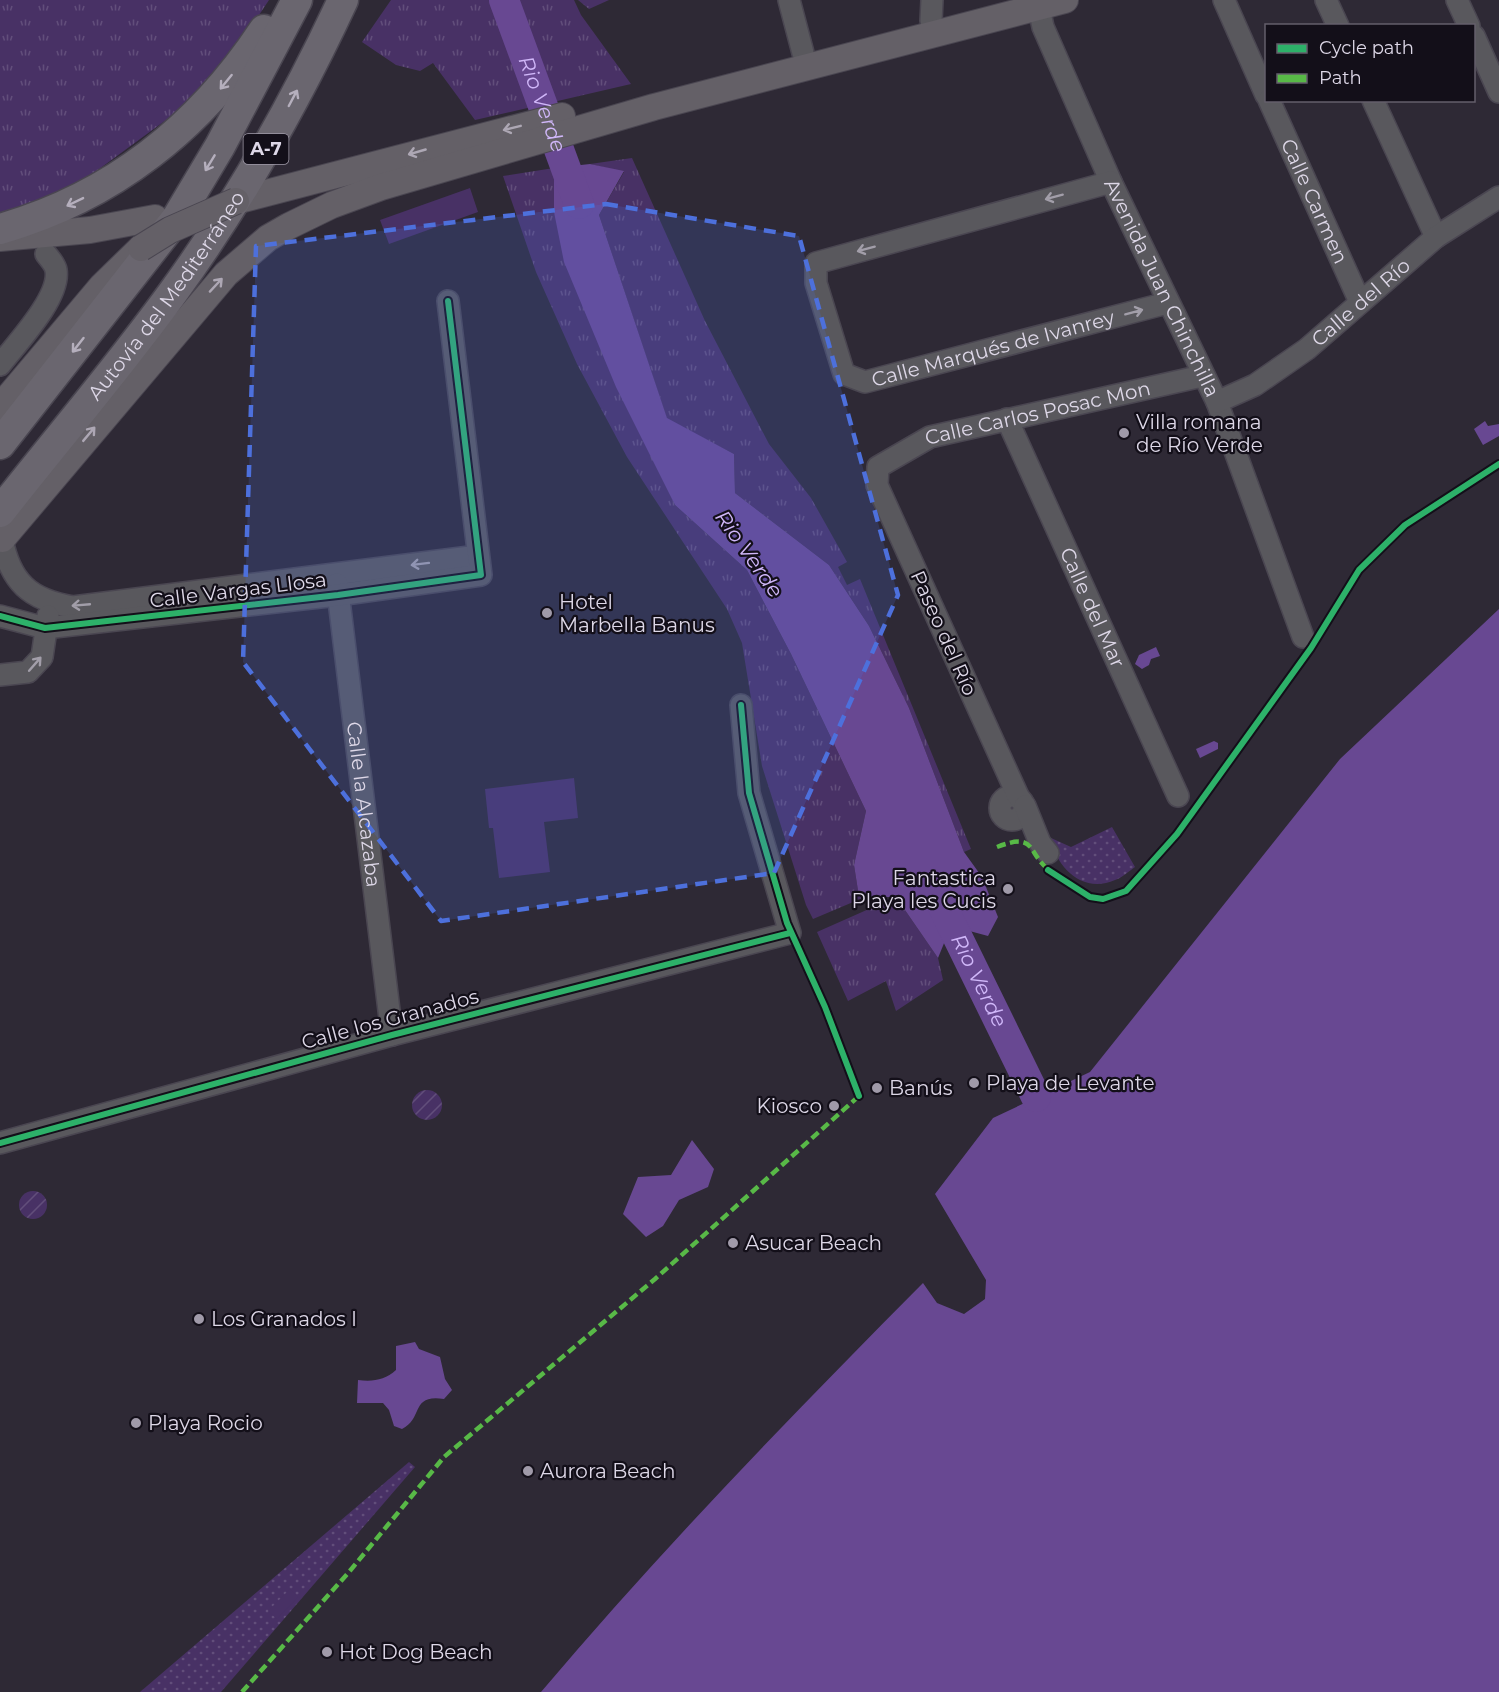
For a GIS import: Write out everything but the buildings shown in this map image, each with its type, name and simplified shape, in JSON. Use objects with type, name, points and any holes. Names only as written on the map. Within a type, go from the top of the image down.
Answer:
[{"type":"highway","points":[[0,229],[41,217],[76,202],[112,182],[165,144],[217,94],[245,58],[284,0]]},
{"type":"highway","name":"Autovía del Mediterráneo","points":[[0,444],[140,257],[177,218],[220,146],[297,0]]},
{"type":"highway","name":"Autovía del Mediterráneo","points":[[3,518],[175,290],[215,231],[262,156],[343,0]]},
{"type":"highway","points":[[3,518],[51,478]]},
{"type":"main road","points":[[652,100],[932,11],[1010,0]]},
{"type":"main road","points":[[0,238],[90,230],[155,218],[211,203],[236,201],[476,148],[652,100],[1065,0]]},
{"type":"main road","points":[[51,478],[204,298],[226,274],[268,238],[332,205],[476,148]]},
{"type":"main road","points":[[0,407],[95,294],[170,230],[236,201]]},
{"type":"street","points":[[789,0],[803,53]]},
{"type":"street","points":[[1224,0],[1265,93]]},
{"type":"street","points":[[1326,0],[1337,24]]},
{"type":"street","points":[[1457,0],[1468,24]]},
{"type":"street","name":"Avenida Juan Chinchilla","points":[[1039,8],[1043,27],[1111,182],[1202,376],[1217,402],[1303,637]]},
{"type":"street","points":[[1475,40],[1499,92]]},
{"type":"street","name":"Calle Carmen","points":[[1270,102],[1360,302]]},
{"type":"street","points":[[1374,102],[1436,237]]},
{"type":"street","name":"Calle Marqués de Ivanrey","points":[[1111,182],[816,263],[816,283],[844,374],[865,382],[1167,303]]},
{"type":"street","name":"Calle del Río","points":[[1217,402],[1255,385],[1307,349],[1436,237],[1499,197]]},
{"type":"street","points":[[0,365],[38,316],[55,286],[56,268],[46,254]]},
{"type":"street","name":"Calle Vargas Llosa","points":[[3,518],[9,568],[26,590],[51,603],[73,607],[118,611],[338,595],[374,580],[479,566],[448,301]]},
{"type":"street","name":"Calle Carlos Posac Mon","points":[[878,468],[930,436],[1202,376]]},
{"type":"street","name":"Calle del Mar","points":[[1007,419],[1178,796]]},
{"type":"street","name":"Paseo del Río","points":[[878,468],[877,485],[1040,843],[1048,853]]},
{"type":"street","name":"Calle Vargas Llosa","points":[[0,616],[45,628],[118,611],[336,574],[374,580]]},
{"type":"street","name":"Calle la Alcazaba","points":[[336,574],[392,1035]]},
{"type":"street","points":[[0,675],[28,672],[42,657],[45,628],[51,603]]},
{"type":"street","name":"Calle los Granados","points":[[0,1143],[392,1035],[790,933],[749,793],[741,705]]},
{"type":"highlighted area","points":[[606,204],[799,236],[898,595],[774,873],[441,921],[243,662],[256,246]]},
{"type":"green space","points":[[0,0],[269,0],[211,87],[76,186],[0,214]]},
{"type":"green space","points":[[391,0],[574,0],[581,15],[631,84],[475,120],[433,63],[420,71],[396,65],[362,42]]},
{"type":"green space","points":[[578,0],[609,0],[589,9]]},
{"type":"green space","points":[[632,158],[705,321],[769,444],[811,498],[847,562],[838,567],[847,585],[860,579],[971,849],[964,852],[909,708],[869,626],[829,565],[735,493],[734,454],[667,419],[599,215],[624,172],[590,164]]},
{"type":"green space","points":[[554,168],[554,212],[675,505],[747,570],[791,654],[866,811],[854,865],[859,897],[865,897],[813,919],[806,905],[762,766],[742,643],[727,609],[627,457],[577,364],[536,272],[503,176]]},
{"type":"green space","points":[[470,188],[478,212],[389,244],[380,220]]},
{"type":"green space","points":[[574,778],[578,818],[544,822],[550,872],[499,878],[493,828],[489,828],[485,789]]},
{"type":"green space","points":[[1112,827],[1135,867],[1120,878],[1103,883],[1092,884],[1073,876],[1059,859],[1051,838],[1071,847]]},
{"type":"green space","points":[[896,897],[938,958],[943,980],[896,1011],[886,981],[848,1001],[817,932]]},
{"type":"green space","points":[[427,1090],[438,1094],[442,1105],[438,1116],[427,1120],[416,1116],[412,1105],[416,1094]]},
{"type":"green space","points":[[33,1191],[43,1195],[47,1205],[43,1215],[33,1219],[23,1215],[19,1205],[23,1195]]},
{"type":"green space","points":[[409,1462],[415,1467],[221,1692],[140,1692]]},
{"type":"green space","points":[[290,1589],[298,1597],[277,1619],[268,1611]]},
{"type":"water","points":[[590,164],[624,171],[599,215],[667,418],[734,454],[735,493],[829,565],[869,626],[909,708],[964,852],[982,877],[998,917],[988,936],[951,926],[938,958],[896,897],[859,897],[854,865],[866,811],[791,654],[747,570],[675,505],[616,387],[564,262],[554,212],[554,168]]},
{"type":"water","points":[[1485,421],[1488,426],[1499,424],[1499,436],[1483,445],[1474,429]]},
{"type":"water","points":[[1499,609],[1499,1692],[541,1692],[586,1639],[728,1484],[923,1283],[937,1303],[964,1314],[985,1299],[986,1280],[935,1194],[993,1118],[1090,1072],[1340,759]]},
{"type":"water","points":[[1156,647],[1160,656],[1151,659],[1149,665],[1142,669],[1135,664],[1139,655]]},
{"type":"water","points":[[1214,741],[1218,743],[1218,749],[1200,758],[1196,749]]},
{"type":"water","points":[[692,1140],[714,1169],[708,1187],[679,1200],[663,1226],[646,1237],[623,1214],[638,1177],[671,1175]]},
{"type":"water","points":[[415,1342],[419,1349],[440,1357],[445,1379],[452,1390],[444,1399],[433,1398],[422,1403],[413,1419],[402,1429],[394,1426],[389,1410],[383,1403],[357,1403],[358,1380],[378,1380],[388,1376],[396,1370],[396,1346]]},
{"type":"waterway","name":"Rio Verde","points":[[504,0],[579,204]]},
{"type":"waterway","name":"Rio Verde","points":[[934,889],[1036,1097]]},
{"type":"marked path","points":[[997,847],[1010,843],[1026,843],[1052,872]]},
{"type":"marked path","points":[[242,1692],[349,1572],[444,1457],[655,1279],[859,1096],[857,1092]]},
{"type":"cycle path","points":[[0,616],[45,628],[338,595],[481,575],[448,301]]},
{"type":"cycle path","points":[[1048,870],[1090,897],[1103,899],[1126,891],[1177,834],[1311,648],[1359,570],[1405,525],[1499,464]]},
{"type":"cycle path","points":[[741,705],[749,793],[787,923],[825,1007],[859,1096]]},
{"type":"cycle path","points":[[0,1143],[392,1035],[790,933]]},
{"type":"place","name":"Villa romana de Río Verde","points":[[1124,433]]},
{"type":"place","name":"Hotel Marbella Banus","points":[[547,613]]},
{"type":"place","name":"Fantastica Playa les Cucis","points":[[1008,889]]},
{"type":"place","name":"Playa de Levante","points":[[974,1083]]},
{"type":"place","name":"Banús","points":[[877,1088]]},
{"type":"place","name":"Kiosco","points":[[834,1106]]},
{"type":"place","name":"Asucar Beach","points":[[733,1243]]},
{"type":"place","name":"Los Granados I","points":[[199,1319]]},
{"type":"place","name":"Playa Rocio","points":[[136,1423]]},
{"type":"place","name":"Aurora Beach","points":[[528,1471]]},
{"type":"place","name":"Hot Dog Beach","points":[[327,1652]]}]
